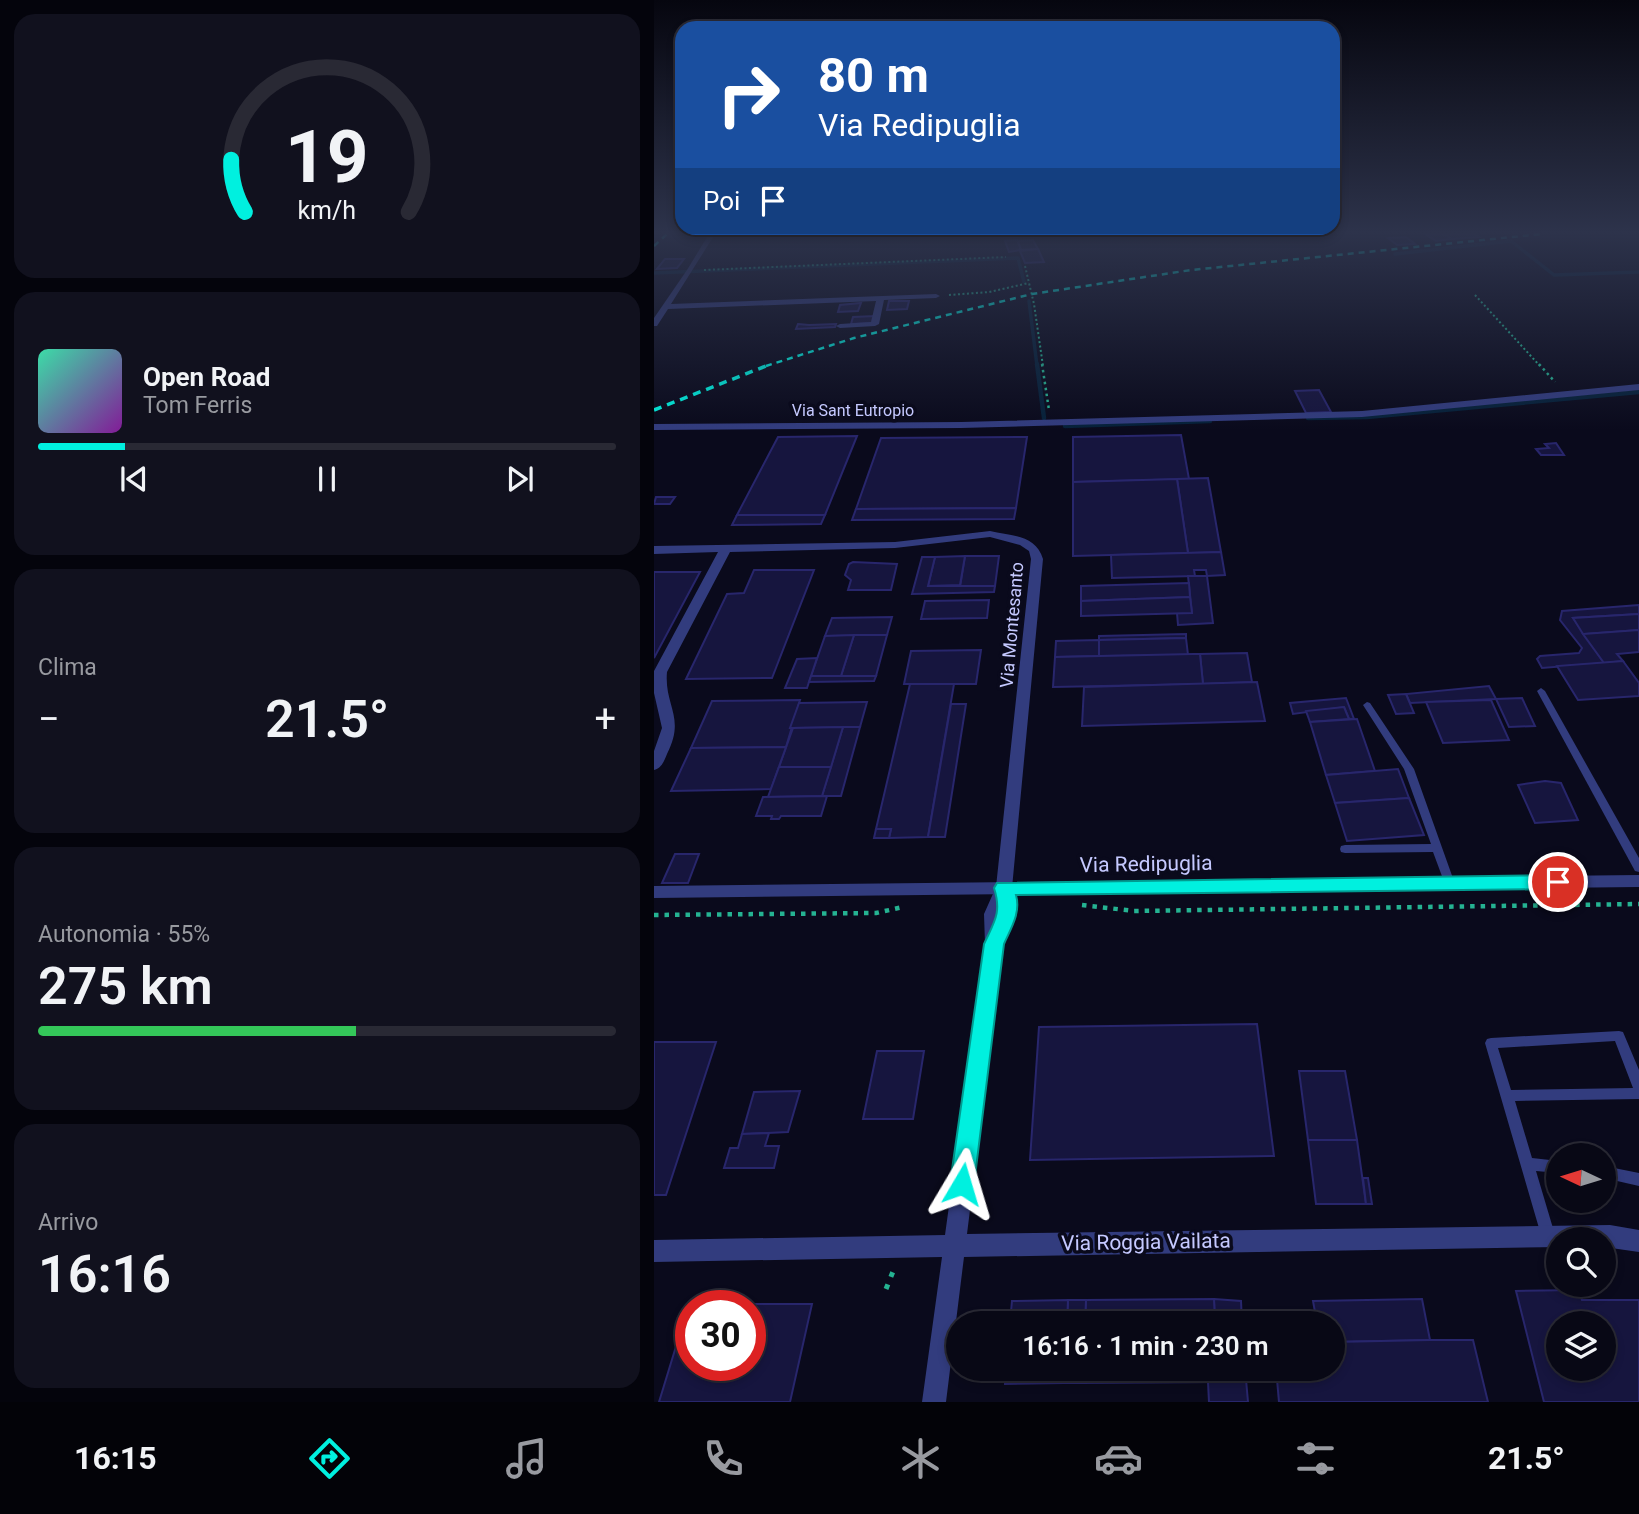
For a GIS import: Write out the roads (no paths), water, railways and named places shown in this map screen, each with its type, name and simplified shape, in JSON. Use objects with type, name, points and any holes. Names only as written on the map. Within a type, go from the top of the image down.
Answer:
[{"type":"street","points":[[654,324],[672,299]]},
{"type":"street","points":[[667,307],[847,299]]},
{"type":"street","points":[[840,326],[875,324],[881,299]]},
{"type":"street","name":"Via Sant Eutropio","points":[[654,426],[1051,423],[1362,414],[1639,387]]},
{"type":"street","name":"Via Montesanto","points":[[654,550],[895,545],[990,534],[1024,542],[1034,550],[1037,559],[1034,604],[1004,888]]},
{"type":"street","points":[[654,765],[669,733],[669,722],[658,685],[660,672],[726,548]]},
{"type":"street","name":"Via Redipuglia","points":[[654,892],[1639,881]]},
{"type":"street","points":[[934,1402],[994,944],[1009,905],[1004,888]]},
{"type":"street","name":"Via Roggia Vailata","points":[[654,1251],[1546,1236]]},
{"type":"street","name":"Via Roggia Vailata","points":[[1616,1237],[1639,1241]]},
{"type":"lane","points":[[1541,691],[1639,867]]},
{"type":"lane","points":[[1366,705],[1409,769],[1450,884]]},
{"type":"lane","points":[[1345,849],[1438,848]]},
{"type":"lane","points":[[1546,1227],[1491,1043],[1619,1036],[1639,1087]]},
{"type":"lane","points":[[1507,1096],[1639,1093]]},
{"type":"lane","points":[[1528,1164],[1546,1166]]},
{"type":"lane","points":[[1616,1175],[1639,1180]]},
{"type":"waterway","points":[[1029,301],[1037,366]]},
{"type":"waterway","points":[[1037,364],[1044,418]]},
{"type":"waterway","points":[[1308,418],[1367,417],[1639,392]]},
{"type":"waterway","points":[[1065,426],[1210,421]]},
{"type":"railway","points":[[766,366],[854,338],[1010,299]]},
{"type":"railway","points":[[654,410],[771,364]]}]
